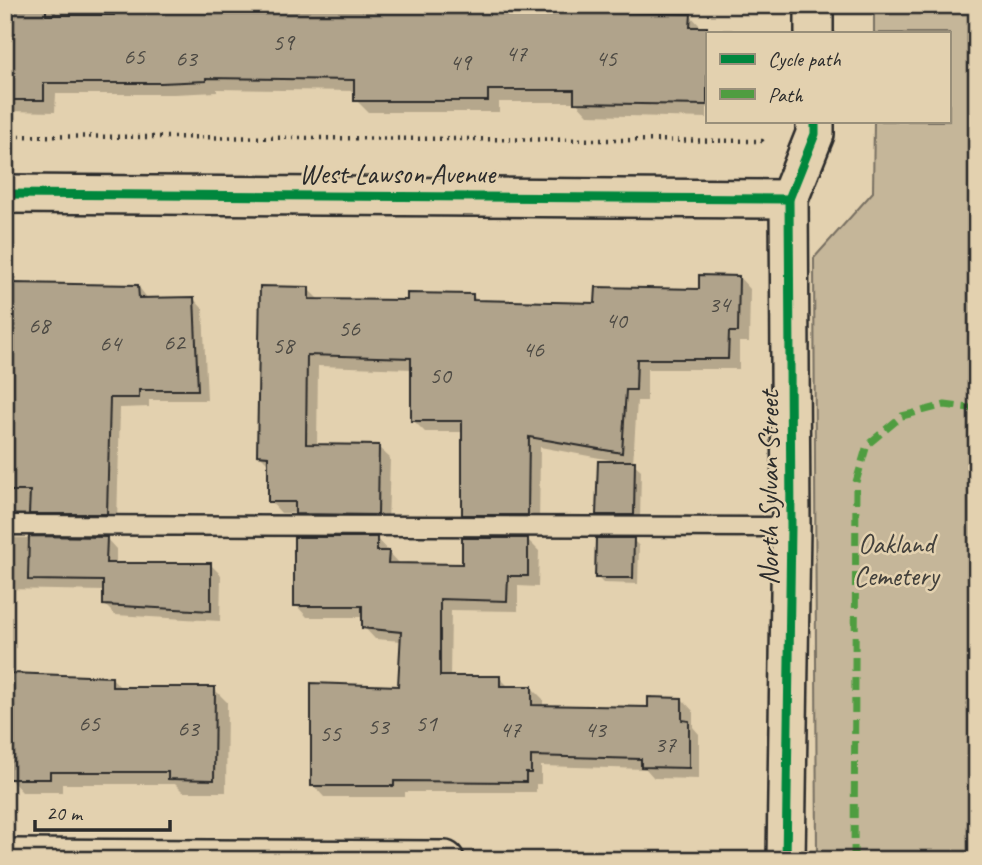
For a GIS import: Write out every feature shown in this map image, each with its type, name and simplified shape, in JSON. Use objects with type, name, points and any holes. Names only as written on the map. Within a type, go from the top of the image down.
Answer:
[{"type":"street","points":[[814,5],[814,32]]},
{"type":"street","name":"North Sylvan Street","points":[[786,860],[791,527],[789,199],[815,134],[815,122]]},
{"type":"street","name":"West Lawson Avenue","points":[[5,194],[789,199]]},
{"type":"street","points":[[5,858],[445,860]]},
{"type":"lane","points":[[5,525],[791,527]]},
{"type":"path","points":[[5,136],[762,141],[771,153]]},
{"type":"green space","name":"Oakland Cemetery","points":[[874,5],[977,5],[977,860],[817,860],[814,258],[873,192],[874,122],[950,122],[950,32],[874,32]]},
{"type":"building","points":[[5,5],[46,5],[46,15],[114,15],[114,5],[526,5],[526,10],[691,14],[690,27],[707,27],[706,105],[574,103],[574,90],[488,90],[488,101],[354,101],[354,80],[206,78],[206,81],[161,83],[44,83],[44,100],[5,100]]},
{"type":"building","points":[[699,275],[739,276],[738,332],[729,332],[728,359],[637,359],[636,390],[626,390],[622,453],[529,437],[528,515],[462,515],[462,421],[411,421],[411,358],[307,355],[306,444],[379,445],[378,515],[295,514],[295,502],[268,502],[268,456],[257,455],[260,286],[309,287],[309,299],[407,300],[407,293],[473,294],[473,300],[595,303],[596,287],[699,289]]},
{"type":"building","points":[[11,283],[138,285],[139,298],[194,297],[198,390],[139,390],[139,398],[110,398],[107,514],[29,514],[30,491],[5,491],[5,356],[11,356]]},
{"type":"building","points":[[598,461],[635,461],[634,515],[596,515]]},
{"type":"building","points":[[29,536],[107,537],[106,563],[211,563],[211,611],[103,605],[103,581],[28,580]]},
{"type":"building","points":[[294,537],[377,537],[377,551],[389,551],[388,563],[462,564],[462,538],[528,538],[528,576],[508,576],[507,601],[440,599],[440,676],[500,676],[500,686],[532,686],[532,705],[648,707],[648,697],[682,698],[682,720],[689,721],[689,768],[641,767],[641,759],[531,756],[531,773],[526,773],[526,782],[394,781],[394,786],[311,786],[311,683],[398,686],[401,632],[362,628],[362,606],[294,606]]},
{"type":"building","points":[[596,538],[634,538],[633,578],[595,578]]},
{"type":"building","points":[[11,673],[112,677],[112,687],[215,687],[214,780],[168,779],[168,772],[50,772],[50,779],[8,779],[5,680],[11,680]]},
{"type":"marked path","points":[[854,860],[856,482],[867,445],[902,416],[945,405],[977,409]]},
{"type":"cycle path","points":[[786,860],[791,527],[789,199],[815,134],[815,122]]},
{"type":"cycle path","points":[[5,194],[789,199]]}]
